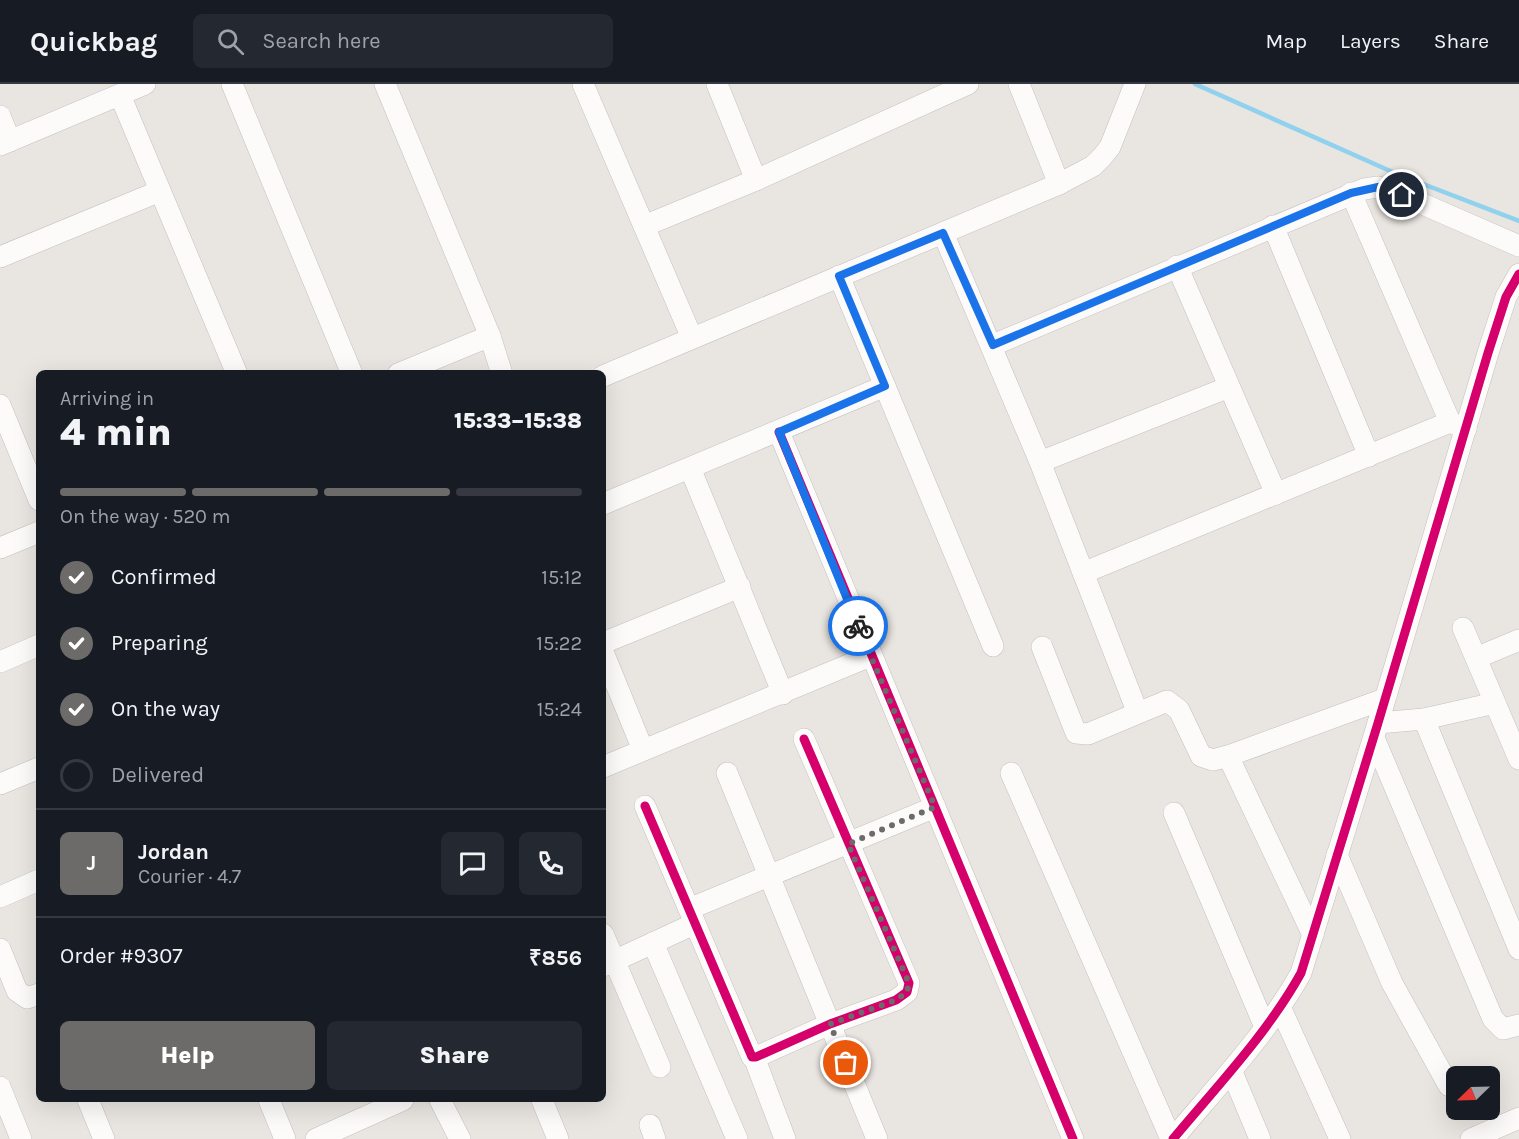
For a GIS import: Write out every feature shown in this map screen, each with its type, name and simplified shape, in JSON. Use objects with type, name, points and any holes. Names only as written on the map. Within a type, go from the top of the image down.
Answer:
[{"type":"street","points":[[0,116],[5,143],[108,93],[145,84]]},
{"type":"street","points":[[232,84],[350,370]]},
{"type":"street","points":[[385,84],[490,336],[501,370]]},
{"type":"street","points":[[583,84],[692,338]]},
{"type":"street","points":[[717,84],[756,180]]},
{"type":"street","points":[[644,226],[756,180],[968,84]]},
{"type":"street","points":[[1019,84],[1059,184]]},
{"type":"street","points":[[606,375],[1059,184],[1093,166],[1110,147],[1136,84]]},
{"type":"street","points":[[108,93],[160,191],[235,370]]},
{"type":"street","points":[[993,345],[1351,193],[1378,187],[1402,195],[1519,246]]},
{"type":"street","points":[[0,257],[160,191]]},
{"type":"street","points":[[1351,193],[1458,426]]},
{"type":"street","points":[[1273,226],[1369,456]]},
{"type":"street","points":[[943,233],[993,345],[1137,711]]},
{"type":"street","points":[[1177,266],[1276,494]]},
{"type":"street","points":[[1011,773],[1172,1139],[1232,1072],[1264,1027],[1281,1009],[1301,973],[1384,699],[1408,628],[1458,426],[1506,297],[1519,274]]},
{"type":"street","points":[[839,276],[993,646]]},
{"type":"street","points":[[408,370],[490,336]]},
{"type":"street","points":[[606,503],[885,386]]},
{"type":"street","points":[[1040,462],[1229,387]]},
{"type":"street","points":[[0,405],[36,493]]},
{"type":"street","points":[[1083,573],[1369,456],[1458,426]]},
{"type":"street","points":[[779,432],[870,656],[1073,1139]]},
{"type":"street","points":[[690,468],[783,694]]},
{"type":"street","points":[[0,548],[36,533]]},
{"type":"street","points":[[606,642],[740,587]]},
{"type":"street","points":[[1463,628],[1495,703],[1511,719],[1519,759]]},
{"type":"street","points":[[1476,658],[1519,640]]},
{"type":"street","points":[[0,662],[36,646]]},
{"type":"street","points":[[1042,647],[1076,733],[1088,734],[1163,701],[1172,703],[1179,710],[1201,756],[1213,760],[1384,699]]},
{"type":"street","points":[[606,765],[783,694],[870,656]]},
{"type":"street","points":[[606,659],[643,750]]},
{"type":"street","points":[[1376,730],[1495,703]]},
{"type":"street","points":[[1425,719],[1519,949]]},
{"type":"street","points":[[1376,730],[1493,1018],[1503,1029],[1519,1025]]},
{"type":"street","points":[[754,1057],[830,1024],[896,1000],[907,992],[909,983],[804,739]]},
{"type":"street","points":[[1228,756],[1312,935]]},
{"type":"street","points":[[0,784],[36,769]]},
{"type":"street","points":[[727,773],[877,1139]]},
{"type":"street","points":[[645,806],[750,1054],[754,1057],[785,1139]]},
{"type":"street","points":[[660,1067],[609,963],[653,943],[692,916],[769,874],[935,807]]},
{"type":"street","points":[[1174,813],[1264,1027]]},
{"type":"street","points":[[1337,855],[1392,982],[1446,1081]]},
{"type":"street","points":[[0,897],[36,881]]},
{"type":"street","points":[[653,943],[737,1139]]},
{"type":"street","points":[[0,949],[17,991],[27,998],[36,995]]},
{"type":"street","points":[[1281,1009],[1340,1139]]},
{"type":"street","points":[[1232,1072],[1260,1139]]},
{"type":"street","points":[[0,1087],[21,1139]]},
{"type":"street","points":[[89,1102],[104,1139]]},
{"type":"street","points":[[270,1102],[285,1139]]},
{"type":"street","points":[[316,1139],[392,1102]]},
{"type":"street","points":[[441,1102],[459,1139]]},
{"type":"street","points":[[543,1102],[558,1139]]},
{"type":"street","points":[[1471,1139],[1519,1118]]},
{"type":"waterway","points":[[1195,84],[1397,174],[1519,221]]},
{"type":"cycle path","points":[[1173,1139],[1257,1038],[1301,973],[1488,353],[1506,297],[1519,274]]},
{"type":"cycle path","points":[[779,432],[1073,1139]]},
{"type":"cycle path","points":[[645,806],[752,1057],[830,1024],[896,1000],[907,992],[909,983],[804,739]]},
{"type":"way so far","points":[[846,1063],[830,1024],[896,1000],[907,992],[909,983],[848,844],[935,807],[858,626]]},
{"type":"route","points":[[858,626],[779,432],[885,386],[839,276],[943,233],[993,345],[1351,193],[1378,187],[1402,195]]}]
